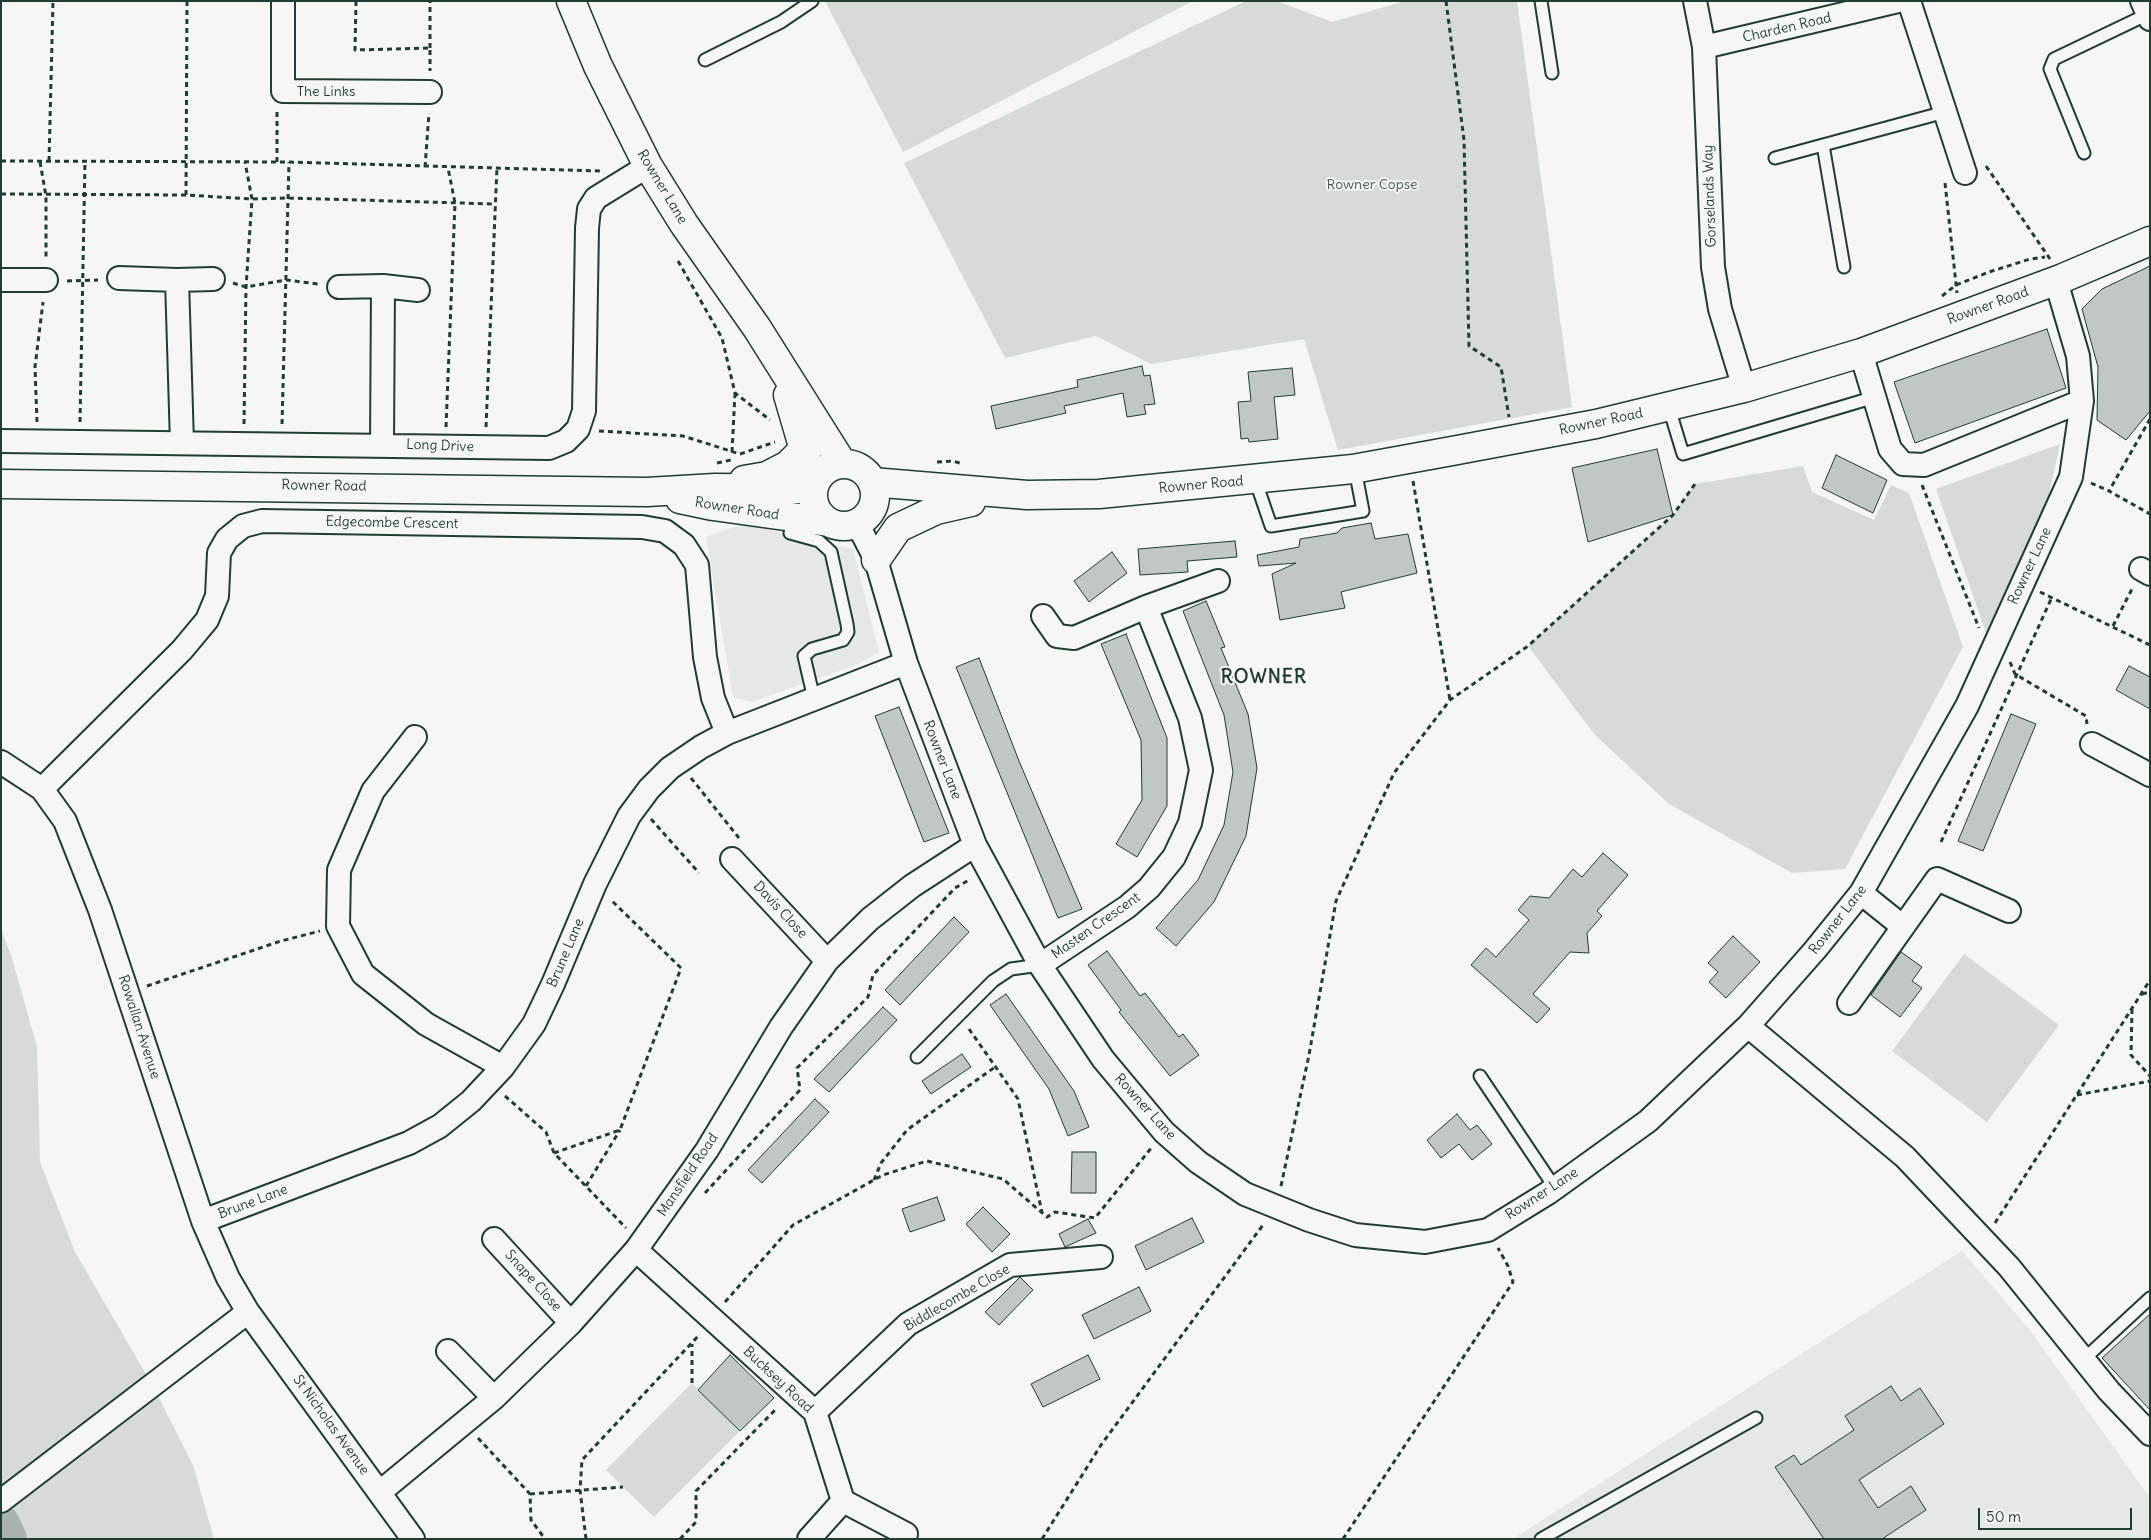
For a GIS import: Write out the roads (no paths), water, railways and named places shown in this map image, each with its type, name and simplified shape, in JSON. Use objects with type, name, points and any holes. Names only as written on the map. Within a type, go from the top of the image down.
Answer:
[{"type":"main road","name":"Rowner Lane","points":[[571,1],[598,66],[648,166],[842,463]]},
{"type":"main road","name":"Rowner Road","points":[[868,502],[1099,494],[1355,469],[1669,408],[1862,353],[1959,316],[2056,267],[2150,241]]},
{"type":"main road","name":"Rowner Lane","points":[[776,360],[793,445],[813,487]]},
{"type":"main road","points":[[716,488],[766,476],[788,465],[793,445]]},
{"type":"main road","points":[[842,463],[860,468],[868,502],[847,526],[828,522],[816,508],[813,487],[825,470],[842,463]]},
{"type":"main road","name":"Rowner Road","points":[[1,484],[647,492],[716,488],[813,487]]},
{"type":"main road","name":"Rowner Road","points":[[647,492],[713,506],[828,522]]},
{"type":"main road","name":"Rowner Road","points":[[868,502],[971,502],[1027,495]]},
{"type":"main road","points":[[876,560],[898,528],[936,510],[971,502]]},
{"type":"street","name":"The Links","points":[[283,1],[283,92],[430,92]]},
{"type":"street","name":"Gorselands Way","points":[[1695,1],[1704,47],[1713,266],[1720,309],[1744,388]]},
{"type":"street","name":"Charden Road","points":[[1704,47],[1898,1]]},
{"type":"street","points":[[1909,1],[1965,173]]},
{"type":"street","name":"Long Drive","points":[[1,441],[382,444],[549,448],[566,441],[578,429],[584,411],[589,209],[596,198],[608,189],[648,166]]},
{"type":"street","name":"Rowner Lane","points":[[868,502],[869,542],[906,663],[975,844],[1040,965],[1103,1059],[1164,1132],[1198,1162],[1245,1194],[1276,1207],[1356,1234],[1425,1242],[1488,1230],[1555,1188],[1648,1121],[1748,1026],[1816,950],[1861,893],[1967,706],[2000,658],[2023,583],[2071,477],[2082,401],[2078,356],[2056,267]]},
{"type":"street","points":[[119,278],[213,279]]},
{"type":"street","points":[[1,280],[46,280]]},
{"type":"street","points":[[177,280],[182,443]]},
{"type":"street","points":[[382,444],[383,286]]},
{"type":"street","points":[[339,287],[383,286],[418,290]]},
{"type":"street","points":[[1862,353],[1890,448],[1903,464],[1924,465],[2082,401]]},
{"type":"street","name":"Edgecombe Crescent","points":[[42,788],[182,650],[207,620],[217,596],[219,552],[227,539],[244,526],[262,521],[642,527],[665,531],[684,545],[697,565],[705,657],[713,698],[727,733]]},
{"type":"street","points":[[1043,616],[1057,636],[1074,638],[1146,607],[1218,581]]},
{"type":"street","name":"Masten Crescent","points":[[1040,965],[1119,912],[1149,888],[1174,857],[1190,823],[1201,770],[1190,718],[1146,607]]},
{"type":"street","name":"Brune Lane","points":[[203,1221],[409,1143],[440,1126],[470,1101],[496,1074],[534,1024],[595,884],[629,816],[649,789],[678,763],[727,733],[906,663]]},
{"type":"street","points":[[415,737],[373,790],[339,870],[338,926],[363,974],[426,1024],[496,1074]]},
{"type":"street","points":[[2092,744],[2150,775]]},
{"type":"street","name":"Rowallan Avenue","points":[[1,762],[42,788],[65,821],[100,910],[203,1221],[215,1251],[248,1312]]},
{"type":"street","name":"Mansfield Road","points":[[380,1492],[494,1398],[571,1323],[638,1246],[707,1150],[781,1027],[827,961],[877,913],[912,886],[975,844]]},
{"type":"street","name":"Davis Close","points":[[732,859],[827,961]]},
{"type":"street","points":[[1849,1003],[1937,879],[2009,911]]},
{"type":"street","points":[[1861,893],[1902,926]]},
{"type":"street","points":[[1748,1026],[1904,1157],[2009,1268],[2109,1391],[2150,1434]]},
{"type":"street","name":"Snape Close","points":[[494,1239],[571,1323]]},
{"type":"street","name":"Bucksey Road","points":[[638,1246],[714,1320],[816,1412],[843,1501]]},
{"type":"street","name":"Biddlecombe Close","points":[[816,1412],[908,1324],[1010,1265],[1101,1257]]},
{"type":"street","points":[[1,1501],[24,1486],[248,1312]]},
{"type":"street","name":"St Nicholas Avenue","points":[[248,1312],[413,1539]]},
{"type":"street","points":[[448,1351],[494,1398]]},
{"type":"street","points":[[809,1539],[843,1501],[906,1534]]},
{"type":"lane","points":[[705,60],[781,22],[812,1]]},
{"type":"lane","points":[[1541,1],[1552,73]]},
{"type":"lane","points":[[2084,153],[2050,69],[2054,59],[2146,11]]},
{"type":"lane","points":[[1775,158],[1945,112]]},
{"type":"lane","points":[[1823,145],[1844,267]]},
{"type":"lane","points":[[1669,408],[1683,454],[1875,398]]},
{"type":"lane","points":[[1255,480],[1271,526],[1363,511],[1355,469]]},
{"type":"lane","points":[[790,533],[819,541],[831,552],[847,624],[848,632],[843,640],[812,650],[804,656],[814,699]]},
{"type":"lane","points":[[917,1057],[993,981],[1011,969],[1040,965]]},
{"type":"lane","points":[[1480,1076],[1555,1188]]},
{"type":"lane","points":[[2084,1360],[2150,1298]]},
{"type":"lane","points":[[1541,1539],[1756,1418]]},
{"type":"waterway","points":[[1,1524],[8,1539]]},
{"type":"district","name":"ROWNER","points":[[1264,678]]},
{"type":"park label","name":"Rowner Copse","points":[[1372,185]]}]
